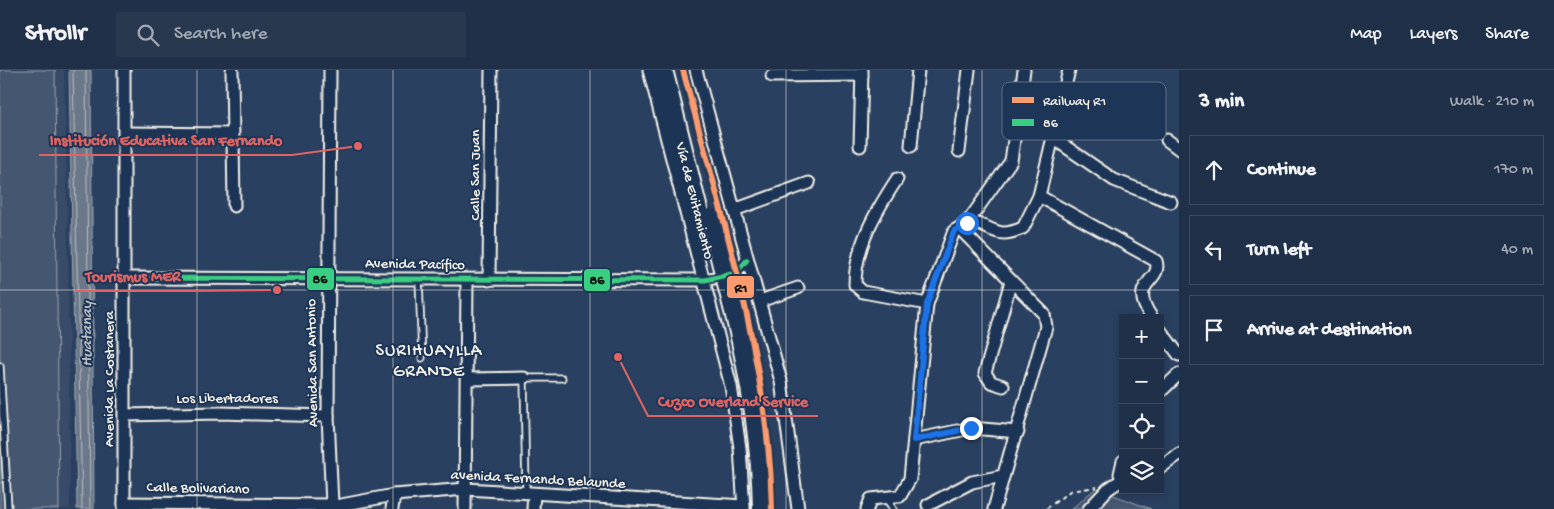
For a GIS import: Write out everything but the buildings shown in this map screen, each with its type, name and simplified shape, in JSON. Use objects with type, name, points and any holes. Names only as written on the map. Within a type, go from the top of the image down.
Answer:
[{"type":"highway","name":"Vía de Evitamiento","points":[[662,70],[729,312],[744,404],[751,508]]},
{"type":"highway","name":"Vía de Evitamiento","points":[[672,70],[705,220]]},
{"type":"street","name":"Avenida La Costanera","points":[[124,70],[126,278],[124,506]]},
{"type":"street","points":[[232,70],[234,206]]},
{"type":"street","name":"Avenida San Antonio","points":[[330,70],[328,416],[332,505]]},
{"type":"street","name":"Calle San Juan","points":[[490,280],[491,70]]},
{"type":"street","points":[[649,70],[731,386],[751,508]]},
{"type":"street","points":[[696,70],[781,381],[798,509]]},
{"type":"street","points":[[911,146],[918,70]]},
{"type":"street","points":[[959,151],[970,70]]},
{"type":"street","points":[[772,76],[862,72],[860,146]]},
{"type":"street","points":[[125,133],[232,134]]},
{"type":"street","points":[[963,226],[1011,161],[1014,140]]},
{"type":"street","points":[[873,509],[869,507],[867,509],[871,499],[900,496],[910,479],[927,304],[954,231],[963,226],[982,224],[1003,233],[1024,228],[1039,196],[1053,140]]},
{"type":"street","points":[[1056,140],[1114,180],[1171,202]]},
{"type":"street","points":[[1167,140],[1179,148]]},
{"type":"street","points":[[897,179],[878,207],[859,250],[855,270],[855,285],[862,292],[927,304]]},
{"type":"street","points":[[734,210],[809,183]]},
{"type":"street","points":[[1039,196],[1156,261],[1155,272],[1143,289],[1142,296],[1142,302],[1150,314]]},
{"type":"street","points":[[963,226],[1011,282],[1044,314],[1046,328],[1018,432],[994,509]]},
{"type":"street","name":"Avenida Pacífico","points":[[126,278],[467,281],[705,280],[736,273],[747,260]]},
{"type":"street","points":[[465,509],[467,281]]},
{"type":"street","points":[[1003,386],[991,382],[986,373],[1011,282]]},
{"type":"street","points":[[760,301],[798,288]]},
{"type":"street","points":[[1164,335],[1179,355]]},
{"type":"street","points":[[1164,388],[1179,374]]},
{"type":"street","points":[[467,379],[524,378]]},
{"type":"street","name":"Los Libertadores","points":[[125,415],[220,413],[328,416]]},
{"type":"street","points":[[914,440],[971,428],[1018,432]]},
{"type":"street","points":[[1164,465],[1179,454]]},
{"type":"street","points":[[928,505],[972,482],[1003,476]]},
{"type":"street","points":[[1089,509],[1108,489],[1119,482]]},
{"type":"street","name":"avenida Fernando Belaunde","points":[[332,505],[394,495],[466,489],[530,494],[606,504],[751,508]]},
{"type":"street","points":[[530,494],[533,509]]},
{"type":"street","points":[[392,509],[394,495]]},
{"type":"street","points":[[320,509],[332,505]]},
{"type":"street","name":"Calle Bolivariano","points":[[124,506],[332,505]]},
{"type":"lane","points":[[419,280],[422,358]]},
{"type":"lane","points":[[0,366],[8,509]]},
{"type":"lane","points":[[530,494],[524,378],[562,378]]},
{"type":"lane","points":[[886,498],[893,509]]},
{"type":"path","points":[[1046,509],[1070,491],[1099,487]]},
{"type":"shaded area","points":[[0,70],[64,70],[68,239],[70,509],[0,509]]},
{"type":"shaded area","points":[[0,70],[55,70],[59,509],[0,509]]},
{"type":"shaded area","points":[[1096,488],[1100,490],[1151,509],[1071,509]]},
{"type":"water","name":"Huatanay","points":[[69,70],[91,70],[94,509],[77,509]]},
{"type":"rail line","name":"R1","points":[[683,70],[741,287],[753,342],[769,453],[772,509]]},
{"type":"transit line","name":"86","points":[[126,278],[705,280],[736,273],[747,260]]},
{"type":"place","name":"Institución Educativa San Fernando","points":[[358,146]]},
{"type":"place","name":"Tourismus MER","points":[[277,290]]},
{"type":"place","name":"Cuzco Overland Service","points":[[618,357]]},
{"type":"district","name":"SURIHUAYLLA GRANDE","points":[[429,361]]},
{"type":"route","points":[[967,223],[954,231],[927,304],[914,421],[914,440],[971,428]]}]
